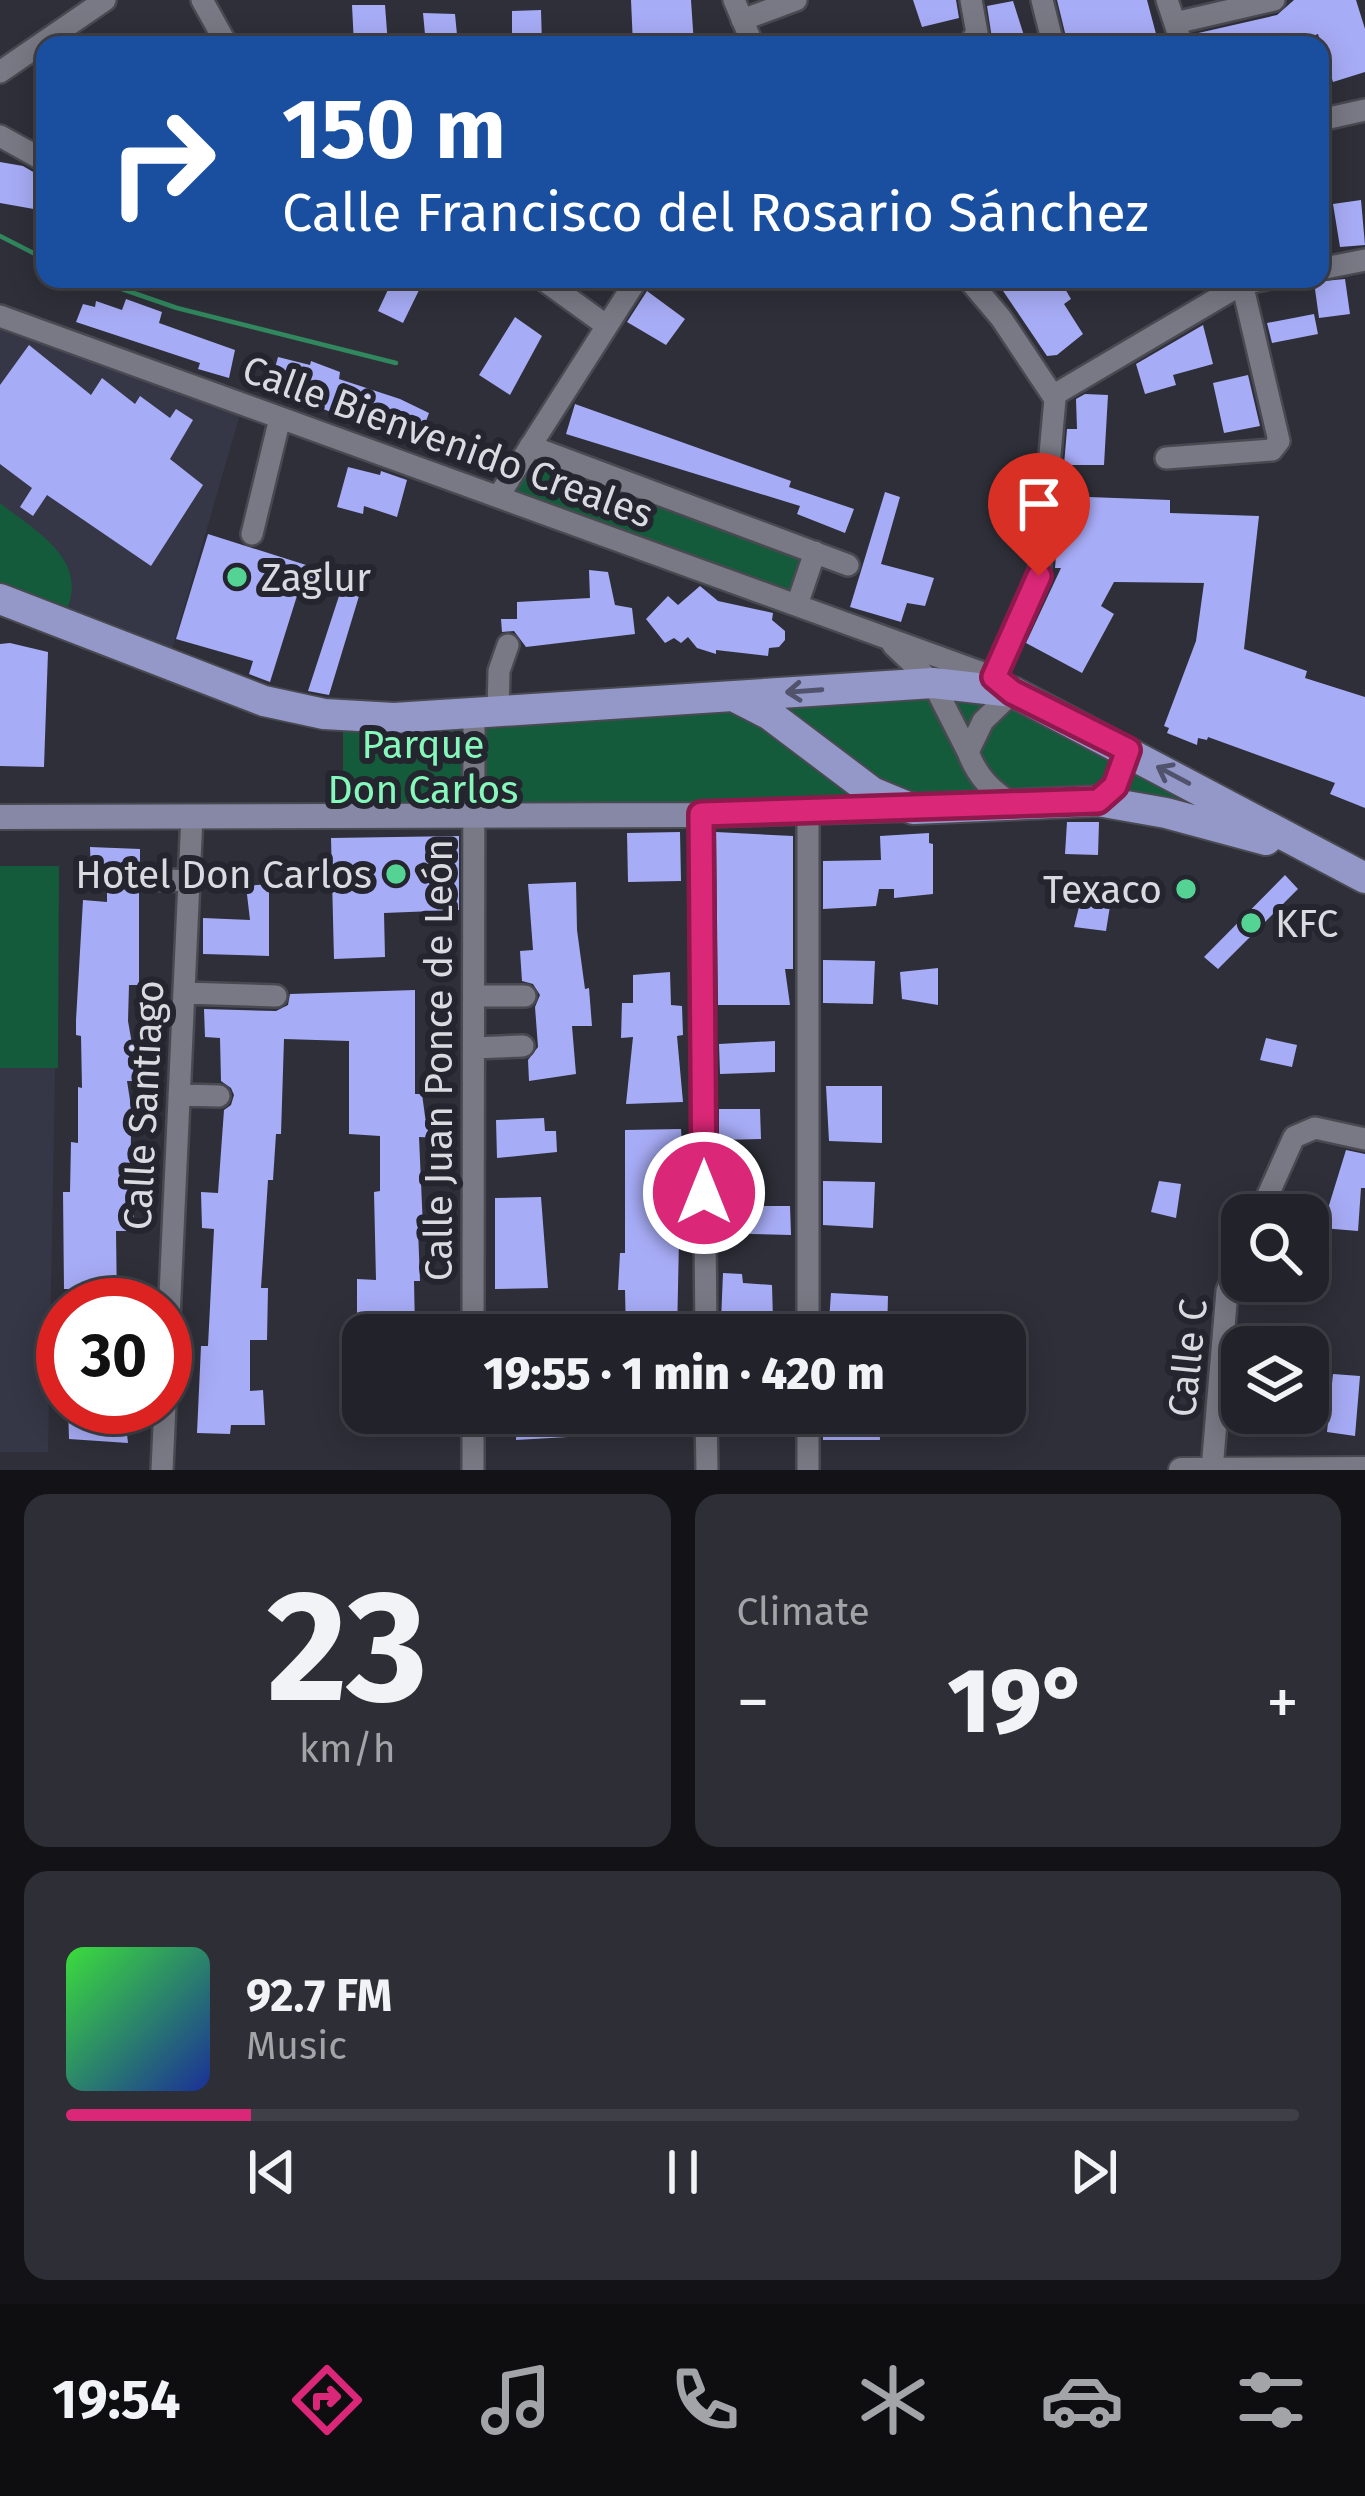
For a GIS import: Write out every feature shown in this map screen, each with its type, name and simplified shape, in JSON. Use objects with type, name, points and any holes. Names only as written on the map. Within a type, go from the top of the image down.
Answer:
[{"type":"main road","points":[[0,599],[264,700],[324,714],[394,718],[933,682],[999,686],[1365,878]]},
{"type":"main road","points":[[732,696],[770,715],[872,792],[913,809]]},
{"type":"main road","points":[[1098,801],[1115,786],[1128,750]]},
{"type":"main road","points":[[0,817],[808,813],[1098,801],[1313,850]]},
{"type":"street","points":[[52,36],[105,0]]},
{"type":"street","points":[[202,0],[221,36]]},
{"type":"street","points":[[738,10],[796,0]]},
{"type":"street","points":[[971,0],[975,36]]},
{"type":"street","points":[[1042,0],[1051,36]]},
{"type":"street","points":[[1167,0],[1178,34],[1274,0]]},
{"type":"street","points":[[0,72],[36,47]]},
{"type":"street","points":[[1329,118],[1365,110]]},
{"type":"street","points":[[0,136],[36,156]]},
{"type":"street","points":[[1329,267],[1365,260]]},
{"type":"street","points":[[555,288],[608,326]]},
{"type":"street","points":[[497,497],[631,288]]},
{"type":"street","points":[[968,752],[999,686],[1039,576],[1054,395],[976,288]]},
{"type":"street","points":[[1054,395],[1230,288]]},
{"type":"street","points":[[1166,458],[1272,450],[1279,441],[1243,288]]},
{"type":"street","name":"Calle Bienvenido Creales","points":[[0,316],[872,632],[999,686]]},
{"type":"street","points":[[252,534],[280,418]]},
{"type":"street","points":[[530,446],[848,565]]},
{"type":"street","points":[[797,605],[814,553]]},
{"type":"street","name":"Calle Bienvenido Creales","points":[[872,632],[900,650],[933,682],[975,770],[989,789],[1015,806]]},
{"type":"street","name":"Calle Juan Ponce de León","points":[[473,1314],[474,816],[486,712],[508,645]]},
{"type":"street","points":[[808,813],[808,1314]]},
{"type":"street","points":[[701,814],[706,1314]]},
{"type":"street","name":"Calle Santiago","points":[[169,1278],[192,816]]},
{"type":"street","points":[[146,879],[189,881]]},
{"type":"street","points":[[184,993],[277,997]]},
{"type":"street","points":[[474,996],[525,996]]},
{"type":"street","points":[[474,1048],[523,1046]]},
{"type":"street","points":[[179,1096],[218,1096]]},
{"type":"street","points":[[1268,1194],[1294,1137],[1316,1128],[1365,1138]]},
{"type":"street","name":"Calle C","points":[[1212,1470],[1226,1302]]},
{"type":"street","name":"Calle Santiago","points":[[162,1470],[163,1434]]},
{"type":"street","points":[[473,1434],[473,1470]]},
{"type":"street","points":[[706,1434],[707,1470]]},
{"type":"street","points":[[808,1434],[808,1470]]},
{"type":"street","points":[[1181,1470],[1365,1468]]},
{"type":"shaded area","points":[[0,316],[243,404],[168,663],[0,599]]},
{"type":"shaded area","points":[[0,866],[59,866],[51,1278],[36,1278],[36,1434],[48,1434],[48,1452],[0,1452]]},
{"type":"green space","points":[[530,446],[818,554],[797,605],[498,497]]},
{"type":"green space","points":[[0,503],[42,535],[64,560],[72,589],[68,607],[0,583]]},
{"type":"green space","name":"Parque Don Carlos","points":[[891,643],[1313,851],[1166,813],[343,816],[343,715],[932,682]]},
{"type":"green space","points":[[0,866],[59,866],[58,1068],[0,1068]]},
{"type":"building","points":[[631,0],[691,0],[693,36],[633,36]]},
{"type":"building","points":[[913,0],[956,0],[959,18],[922,27]]},
{"type":"building","points":[[1057,0],[1147,0],[1157,36],[1066,36]]},
{"type":"building","points":[[1294,0],[1356,0],[1365,29],[1365,72],[1333,82],[1329,36],[1194,34],[1277,15]]},
{"type":"building","points":[[1013,1],[1024,36],[992,36],[987,6]]},
{"type":"building","points":[[352,5],[385,5],[387,36],[354,36]]},
{"type":"building","points":[[541,10],[542,36],[512,36],[512,11]]},
{"type":"building","points":[[423,13],[455,14],[457,36],[425,36]]},
{"type":"building","points":[[0,162],[35,173],[36,209],[0,203]]},
{"type":"building","points":[[1361,200],[1365,245],[1340,247],[1333,204]]},
{"type":"building","points":[[1345,279],[1350,314],[1319,318],[1315,288],[1329,288],[1329,281]]},
{"type":"building","points":[[389,288],[420,288],[403,323],[378,311]]},
{"type":"building","points":[[1001,288],[1065,288],[1071,299],[1064,304],[1083,334],[1057,355],[1047,356]]},
{"type":"building","points":[[647,291],[685,319],[666,345],[627,322]]},
{"type":"building","points":[[126,299],[162,312],[159,323],[235,350],[229,378],[198,369],[200,363],[76,322],[83,304],[95,307],[96,301],[122,310]]},
{"type":"building","points":[[1314,314],[1318,334],[1272,343],[1267,323]]},
{"type":"building","points":[[515,317],[542,336],[510,395],[479,375]]},
{"type":"building","points":[[1203,325],[1213,364],[1173,375],[1176,385],[1145,394],[1136,364]]},
{"type":"building","points":[[29,345],[91,395],[102,378],[135,404],[140,396],[170,418],[176,409],[193,420],[170,459],[203,485],[151,566],[47,495],[33,516],[20,507],[32,488],[0,464],[0,385]]},
{"type":"building","points":[[278,357],[310,365],[311,361],[340,372],[339,379],[429,413],[418,443],[360,418],[359,424],[302,400],[268,393]]},
{"type":"building","points":[[1248,375],[1260,426],[1224,433],[1213,383]]},
{"type":"building","points":[[1085,394],[1108,395],[1104,465],[1064,465],[1067,429],[1077,429],[1076,399]]},
{"type":"building","points":[[575,404],[791,481],[789,487],[854,509],[845,533],[797,514],[800,506],[566,434]]},
{"type":"building","points":[[348,467],[407,480],[397,517],[364,506],[363,514],[337,507]]},
{"type":"building","points":[[885,492],[900,497],[881,564],[934,578],[925,606],[907,603],[901,622],[850,607]]},
{"type":"building","points":[[1061,496],[1170,500],[1170,513],[1259,516],[1244,649],[1307,671],[1305,678],[1365,697],[1365,808],[1330,794],[1335,783],[1208,737],[1198,738],[1197,745],[1167,733],[1169,728],[1164,726],[1196,641],[1204,583],[1114,582],[1101,606],[1114,614],[1082,673],[1026,643],[1061,568],[1055,568]]},
{"type":"building","points":[[208,534],[363,583],[329,695],[308,691],[339,596],[301,583],[270,682],[249,674],[253,661],[176,639]]},
{"type":"building","points":[[589,570],[608,572],[615,605],[632,608],[635,634],[526,647],[514,631],[502,632],[501,619],[517,619],[517,602],[590,598]]},
{"type":"building","points":[[700,586],[718,601],[773,613],[772,620],[785,631],[785,640],[769,648],[768,656],[716,650],[716,654],[697,648],[688,637],[681,643],[674,638],[665,643],[646,619],[668,596],[678,605]]},
{"type":"building","points":[[0,644],[48,652],[44,767],[0,766]]},
{"type":"building","points":[[1067,822],[1099,822],[1098,855],[1065,854]]},
{"type":"building","points":[[680,832],[681,881],[628,882],[627,833]]},
{"type":"building","points":[[716,832],[793,836],[793,969],[785,969],[790,1005],[718,1005]]},
{"type":"building","points":[[929,833],[933,894],[894,898],[894,889],[879,889],[876,906],[823,909],[823,861],[881,860],[880,836]]},
{"type":"building","name":"Hotel Don Carlos","points":[[459,836],[459,910],[384,913],[385,957],[334,959],[331,838]]},
{"type":"building","points":[[90,847],[140,849],[140,866],[131,879],[139,892],[139,985],[129,985],[128,1021],[132,1044],[136,1044],[137,1081],[127,1081],[135,1132],[131,1132],[130,1195],[134,1231],[116,1231],[117,1278],[64,1278],[63,1192],[70,1192],[71,1142],[78,1143],[78,1087],[82,1088],[76,1020],[83,900],[107,902],[107,874],[91,873]]},
{"type":"building","name":"KFC","points":[[1285,875],[1298,889],[1218,969],[1204,957]]},
{"type":"building","points":[[576,882],[577,930],[592,1026],[572,1026],[576,1074],[529,1081],[528,1060],[538,1047],[535,1007],[540,995],[533,984],[522,981],[520,951],[533,950],[528,884]]},
{"type":"building","points":[[269,884],[269,956],[203,954],[203,918],[250,920],[246,886]]},
{"type":"building","points":[[1081,899],[1110,906],[1106,931],[1074,927]]},
{"type":"building","points":[[823,960],[875,961],[873,1004],[823,1003]]},
{"type":"building","points":[[938,968],[938,1005],[902,999],[900,972]]},
{"type":"building","points":[[670,972],[671,1005],[682,1006],[683,1035],[677,1036],[683,1102],[626,1104],[633,1037],[621,1038],[622,1003],[633,1003],[633,975]]},
{"type":"building","points":[[415,990],[415,1094],[422,1094],[425,1116],[436,1115],[438,1138],[419,1137],[423,1228],[418,1229],[420,1281],[414,1281],[415,1314],[357,1314],[357,1279],[376,1280],[374,1192],[380,1191],[380,1136],[349,1134],[349,1041],[284,1039],[281,1134],[276,1134],[273,1180],[268,1180],[261,1288],[268,1288],[267,1340],[250,1340],[250,1391],[263,1390],[265,1425],[231,1425],[230,1434],[197,1433],[201,1346],[208,1346],[214,1229],[202,1228],[201,1192],[218,1193],[224,1110],[234,1095],[221,1081],[220,1038],[205,1037],[204,1009],[276,1011],[288,1005],[290,994]]},
{"type":"building","points":[[1266,1038],[1297,1045],[1292,1067],[1260,1060]]},
{"type":"building","points":[[775,1041],[775,1072],[720,1074],[719,1044]]},
{"type":"building","points":[[826,1086],[882,1086],[882,1143],[829,1141]]},
{"type":"building","points":[[719,1109],[760,1109],[761,1139],[719,1140]]},
{"type":"building","points":[[544,1118],[545,1131],[556,1131],[557,1152],[497,1158],[496,1120]]},
{"type":"building","points":[[681,1129],[683,1159],[675,1160],[683,1240],[679,1240],[677,1314],[626,1314],[625,1290],[618,1290],[620,1253],[625,1253],[625,1130]]},
{"type":"building","points":[[1346,1150],[1365,1154],[1358,1231],[1329,1229],[1329,1205]]},
{"type":"building","points":[[823,1181],[875,1182],[873,1228],[823,1225]]},
{"type":"building","points":[[1159,1181],[1181,1184],[1176,1218],[1151,1212]]},
{"type":"building","points":[[541,1197],[548,1288],[495,1289],[495,1198]]},
{"type":"building","points":[[748,1206],[790,1206],[791,1235],[750,1234]]},
{"type":"building","points":[[723,1273],[742,1274],[743,1283],[772,1285],[773,1314],[721,1314]]},
{"type":"building","points":[[831,1293],[888,1296],[888,1314],[830,1314]]},
{"type":"building","points":[[1333,1374],[1360,1376],[1355,1436],[1329,1432]]},
{"type":"building","points":[[69,1434],[127,1434],[128,1443],[69,1439]]},
{"type":"building","points":[[516,1434],[568,1437],[516,1440]]},
{"type":"building","points":[[823,1434],[880,1434],[880,1440],[823,1440]]},
{"type":"waterway","points":[[0,236],[36,254]]},
{"type":"waterway","points":[[119,288],[177,308],[396,363]]},
{"type":"place","name":"Zaglur","points":[[237,577]]},
{"type":"place","name":"Hotel Don Carlos","points":[[396,874]]},
{"type":"place","name":"Texaco","points":[[1186,889]]},
{"type":"place","name":"KFC","points":[[1251,923]]},
{"type":"route","points":[[704,1193],[701,814],[1098,801],[1115,786],[1128,750],[1012,692],[994,677],[1039,576]]}]
